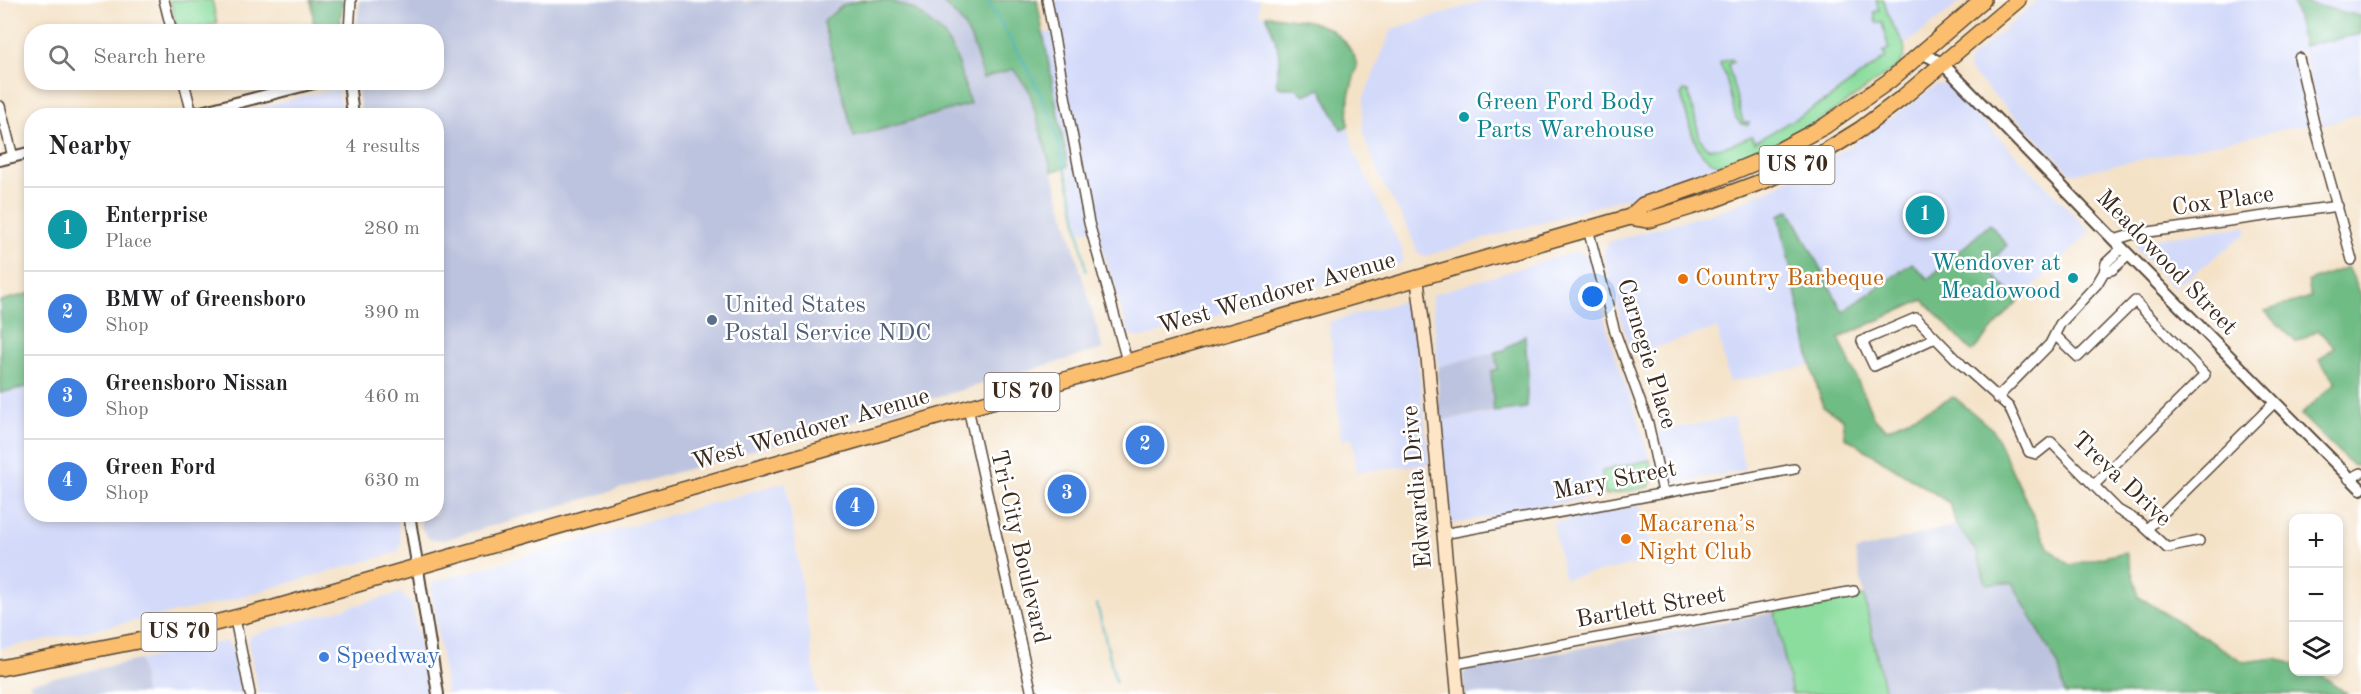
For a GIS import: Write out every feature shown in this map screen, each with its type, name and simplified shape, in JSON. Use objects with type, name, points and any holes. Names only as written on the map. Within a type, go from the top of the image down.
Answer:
[{"type":"highway","name":"West Wendover Avenue","points":[[1629,217],[1643,204],[1722,177],[1815,132],[1849,111],[1922,53],[1983,0]]},
{"type":"highway","name":"West Wendover Avenue","points":[[0,668],[158,637],[235,619],[416,569],[1629,217],[1648,220],[1707,202],[1766,180],[1816,157],[1861,129],[1943,64],[2018,0]]},
{"type":"main road","name":"Edwardia Drive","points":[[1417,278],[1422,307],[1458,694]]},
{"type":"street","points":[[164,0],[170,24]]},
{"type":"street","points":[[349,24],[351,0]]},
{"type":"street","points":[[1047,0],[1089,224],[1127,361]]},
{"type":"street","name":"Meadowood Street","points":[[1935,42],[1943,64]]},
{"type":"street","name":"Meadowood Street","points":[[1922,53],[1943,64],[2361,489]]},
{"type":"street","points":[[2299,58],[2314,123],[2352,260]]},
{"type":"street","points":[[185,90],[188,108]]},
{"type":"street","points":[[216,108],[287,90]]},
{"type":"street","points":[[350,90],[352,108]]},
{"type":"street","points":[[0,106],[13,157]]},
{"type":"street","points":[[0,160],[24,154]]},
{"type":"street","name":"Cox Place","points":[[1997,398],[2055,335],[2060,324],[2097,284],[2104,272],[2112,270],[2122,248],[2134,234],[2338,206]]},
{"type":"street","name":"Carnegie Place","points":[[1588,229],[1615,332],[1648,423],[1663,492]]},
{"type":"street","points":[[2055,335],[2078,357],[2134,301],[2205,375],[2094,485]]},
{"type":"street","name":"Treva Drive","points":[[1935,338],[1874,366],[1862,341],[1916,318],[2013,412],[2029,452],[2036,454],[2051,442],[2118,510],[2147,529],[2167,548],[2199,541]]},
{"type":"street","points":[[2147,529],[2274,403]]},
{"type":"street","name":"Tri-City Boulevard","points":[[968,408],[1032,694]]},
{"type":"street","name":"Mary Street","points":[[1443,534],[1794,469]]},
{"type":"street","points":[[2349,479],[2361,473]]},
{"type":"street","points":[[410,522],[438,694]]},
{"type":"street","name":"Bartlett Street","points":[[1455,664],[1854,591]]},
{"type":"street","points":[[235,619],[250,694]]},
{"type":"shaded area","points":[[360,0],[743,0],[744,3],[754,0],[939,0],[950,9],[971,35],[983,77],[1013,68],[1029,90],[1103,349],[443,540],[429,539],[420,522],[444,522],[444,108],[360,108],[358,90],[444,90],[444,24],[357,24]]},
{"type":"shaded area","points":[[1054,0],[1260,0],[1260,15],[1266,15],[1276,42],[1279,61],[1276,79],[1282,88],[1321,88],[1341,128],[1348,126],[1355,154],[1402,249],[1403,261],[1396,266],[1267,298],[1259,303],[1143,338],[1130,336],[1101,245],[1099,227],[1081,232],[1043,34],[1059,29]]},
{"type":"shaded area","points":[[1486,0],[1963,0],[1903,47],[1904,52],[1733,159],[1684,181],[1425,256],[1418,254],[1407,226],[1382,182],[1364,137],[1362,118],[1364,97],[1392,29]]},
{"type":"shaded area","points":[[2038,0],[2293,0],[2303,46],[2361,34],[2361,113],[2321,126],[2303,50],[2292,52],[2310,124],[2072,174],[1968,69],[1970,59]]},
{"type":"shaded area","points":[[2294,0],[2361,0],[2361,16]]},
{"type":"shaded area","points":[[1938,84],[1949,86],[2091,232],[2018,301],[1986,267],[1928,280],[1912,264],[1842,312],[1789,210],[1779,216],[1811,365],[1729,382],[1717,328],[1631,355],[1603,255],[1608,242],[1729,208],[1777,186],[1851,146]]},
{"type":"shaded area","points":[[330,90],[338,90],[341,108],[256,108]]},
{"type":"shaded area","points":[[2246,226],[2247,233],[2174,288],[2136,248],[2137,243],[2142,240]]},
{"type":"shaded area","points":[[1578,251],[1587,256],[1590,261],[1613,351],[1650,460],[1602,471],[1605,495],[1452,524],[1448,520],[1438,421],[1526,408],[1528,375],[1525,336],[1504,350],[1438,367],[1432,298],[1434,294]]},
{"type":"shaded area","points":[[1404,301],[1413,313],[1429,464],[1357,472],[1352,438],[1341,440],[1329,322]]},
{"type":"shaded area","points":[[1495,352],[1498,369],[1491,371],[1494,412],[1438,421],[1438,367]]},
{"type":"shaded area","points":[[24,388],[24,522],[398,522],[401,544],[398,552],[216,604],[0,649],[0,393]]},
{"type":"shaded area","points":[[1734,417],[1745,470],[1673,483],[1668,480],[1658,432]]},
{"type":"shaded area","points":[[786,482],[818,694],[637,694],[635,688],[609,694],[447,694],[431,588],[434,582]]},
{"type":"shaded area","points":[[1641,505],[1652,561],[1564,579],[1553,523]]},
{"type":"shaded area","points":[[1956,525],[1977,552],[1986,584],[2012,583],[2059,667],[2065,694],[1885,694],[1855,551]]},
{"type":"shaded area","points":[[400,593],[410,601],[413,610],[429,694],[259,694],[248,642],[251,635]]},
{"type":"shaded area","points":[[1775,612],[1792,694],[1464,694],[1463,674],[1469,669]]},
{"type":"shaded area","points":[[227,641],[233,648],[242,694],[145,694],[140,660]]},
{"type":"shaded area","points":[[140,660],[145,694],[32,694],[30,683]]},
{"type":"green space","points":[[170,0],[212,0],[217,24],[176,24]]},
{"type":"green space","points":[[310,0],[343,0],[340,24],[313,24]]},
{"type":"green space","points":[[862,0],[890,1],[915,10],[943,34],[955,54],[970,104],[854,137],[823,22],[843,5]]},
{"type":"green space","points":[[939,0],[1037,0],[1068,167],[1052,171],[1029,90],[1013,69],[983,78],[969,34],[958,17]]},
{"type":"green space","points":[[1876,0],[1884,0],[1890,20],[1903,42],[1905,53],[1899,65],[1816,124],[1734,163],[1711,162],[1704,155],[1689,125],[1681,95],[1684,90],[1688,91],[1700,138],[1707,148],[1724,147],[1751,136],[1755,142],[1827,100],[1886,57],[1883,52],[1889,49],[1882,22],[1876,22],[1874,12],[1879,10]]},
{"type":"green space","points":[[2293,0],[2361,16],[2361,34],[2303,46]]},
{"type":"green space","points":[[1266,15],[1309,21],[1330,29],[1345,42],[1354,55],[1357,66],[1349,96],[1348,126],[1341,129],[1321,89],[1304,95],[1296,88],[1277,86],[1278,50]]},
{"type":"green space","points":[[1731,59],[1733,62],[1728,65],[1743,122],[1749,122],[1748,125],[1741,124],[1736,118],[1725,74],[1720,65],[1721,62]]},
{"type":"green space","points":[[1790,210],[1843,312],[1912,263],[1928,279],[1990,224],[2007,245],[1986,267],[2018,301],[1972,352],[1923,300],[1839,338],[1874,418],[1887,429],[1954,397],[1993,430],[2049,549],[2070,565],[2126,552],[2139,597],[2244,662],[2276,658],[2289,663],[2289,676],[2323,676],[2347,694],[2065,694],[2059,667],[2012,583],[1986,584],[1977,552],[1956,525],[1950,503],[1845,437],[1843,419],[1823,407],[1811,365],[1779,215]]},
{"type":"green space","points":[[2348,267],[2361,294],[2361,464],[2353,466],[2301,415],[2336,382],[2319,360],[2334,347],[2318,330],[2296,342],[2265,311],[2311,297],[2308,281]]},
{"type":"green space","points":[[24,295],[24,388],[0,393],[0,301]]},
{"type":"green space","points":[[1525,335],[1528,375],[1526,408],[1494,412],[1491,371],[1498,369],[1495,352],[1504,350]]},
{"type":"green space","points":[[1650,460],[1653,477],[1649,487],[1605,495],[1602,471]]},
{"type":"green space","points":[[1864,596],[1885,694],[1792,694],[1775,612]]},
{"type":"waterway","points":[[987,0],[1028,69],[1052,118],[1073,200],[1086,271]]},
{"type":"waterway","points":[[1097,604],[1116,683]]},
{"type":"place","name":"Green Ford Body Parts Warehouse","points":[[1464,117]]},
{"type":"place","name":"Enterprise","points":[[1925,215]]},
{"type":"place","name":"Wendover at Meadowood","points":[[2073,278]]},
{"type":"place","name":"Country Barbeque","points":[[1683,279]]},
{"type":"place","name":"United States Postal Service NDC","points":[[712,320]]},
{"type":"place","name":"BMW of Greensboro","points":[[1145,445]]},
{"type":"place","name":"Greensboro Nissan","points":[[1067,494]]},
{"type":"place","name":"Green Ford","points":[[855,507]]},
{"type":"place","name":"Macarena’s Night Club","points":[[1626,539]]},
{"type":"place","name":"Speedway","points":[[324,657]]}]
